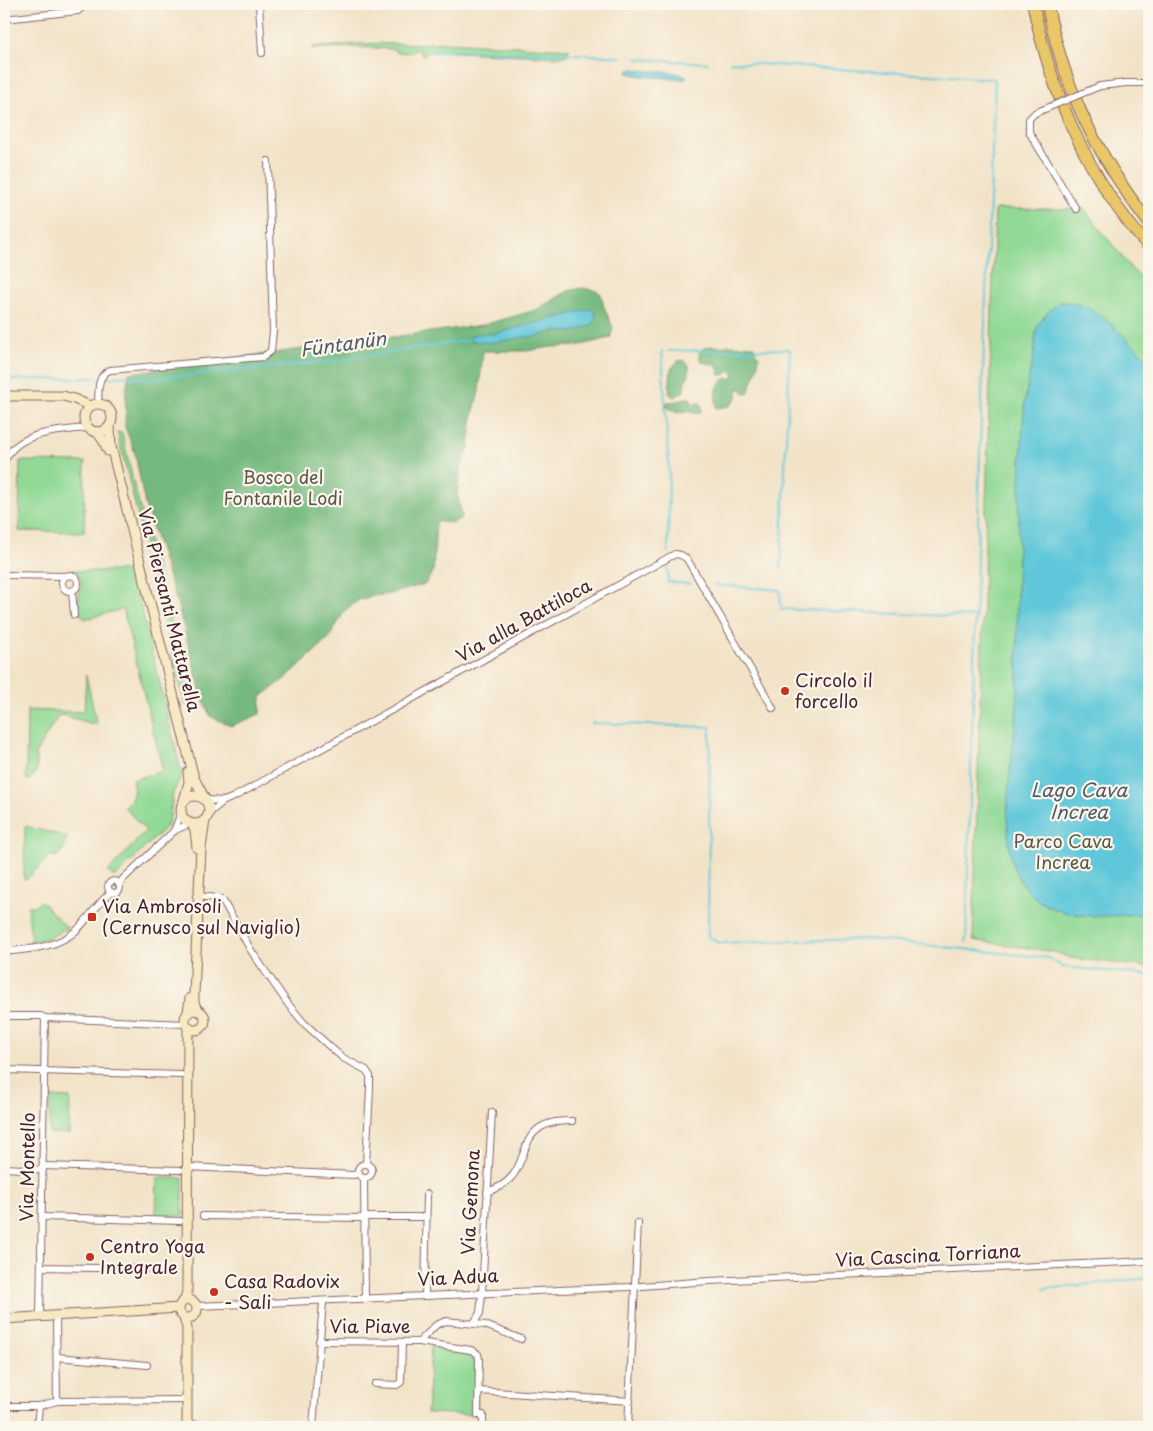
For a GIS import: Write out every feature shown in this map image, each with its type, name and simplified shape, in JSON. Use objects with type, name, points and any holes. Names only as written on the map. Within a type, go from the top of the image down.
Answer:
[{"type":"highway","points":[[1033,4],[1048,65],[1072,126],[1104,186],[1149,247]]},
{"type":"highway","points":[[1048,4],[1064,67],[1081,113],[1107,163],[1149,223]]},
{"type":"street","points":[[4,19],[78,11],[86,4]]},
{"type":"street","points":[[259,4],[262,53]]},
{"type":"street","points":[[1076,209],[1030,132],[1028,121],[1035,114],[1100,86],[1149,83]]},
{"type":"street","points":[[84,414],[94,405],[100,379],[103,374],[110,370],[263,357],[270,352],[273,331],[268,161]]},
{"type":"street","points":[[4,396],[63,396],[94,405],[102,404],[110,410],[112,418],[110,426],[104,431],[97,432],[86,426]]},
{"type":"street","points":[[4,400],[63,400],[73,403],[84,414],[86,426]]},
{"type":"street","points":[[4,462],[11,450],[26,439],[84,428],[86,426]]},
{"type":"street","name":"Via Piersanti Mattarella","points":[[110,426],[111,446],[194,778],[205,800]]},
{"type":"street","name":"Via Piersanti Mattarella","points":[[97,432],[107,448],[189,774],[184,801]]},
{"type":"street","name":"Via alla Battiloca","points":[[207,817],[224,801],[677,553],[686,560],[773,708]]},
{"type":"street","points":[[4,575],[73,576],[77,582],[76,589],[72,591],[64,590],[62,582],[55,576]]},
{"type":"street","points":[[62,582],[68,576]]},
{"type":"street","points":[[72,591],[74,615]]},
{"type":"street","points":[[174,831],[184,801],[194,796],[205,800],[209,806],[201,848],[196,896],[189,1023],[193,1041],[186,1168],[191,1309],[189,1426]]},
{"type":"street","name":"Via alla Battiloca","points":[[205,800],[224,801]]},
{"type":"street","points":[[181,813],[195,830],[197,848],[194,999],[198,1011]]},
{"type":"street","points":[[109,893],[109,883],[119,882],[174,831],[191,823],[199,823],[207,817]]},
{"type":"street","points":[[4,952],[36,949],[58,942],[78,928],[109,893],[118,891],[119,882]]},
{"type":"street","points":[[196,896],[217,898],[223,901],[255,956],[288,1004],[329,1046],[343,1058],[366,1070],[370,1076],[366,1164]]},
{"type":"street","points":[[4,1016],[189,1023],[202,1026],[205,1020],[204,1016],[198,1011],[192,1010],[189,1023]]},
{"type":"street","name":"Via Montello","points":[[40,1316],[45,1018]]},
{"type":"street","points":[[4,1070],[181,1075]]},
{"type":"street","name":"Via Gemona","points":[[482,1293],[492,1112]]},
{"type":"street","points":[[487,1192],[503,1186],[513,1176],[520,1165],[528,1142],[537,1130],[550,1124],[572,1121]]},
{"type":"street","points":[[4,1168],[186,1168],[370,1176],[372,1172],[371,1167],[366,1164]]},
{"type":"street","points":[[365,1300],[367,1217],[359,1168],[366,1164]]},
{"type":"street","points":[[425,1296],[427,1194]]},
{"type":"street","points":[[203,1216],[426,1217]]},
{"type":"street","points":[[42,1217],[180,1221]]},
{"type":"street","points":[[628,1427],[638,1224]]},
{"type":"street","name":"Via Cascina Torriana","points":[[709,1280],[1149,1261]]},
{"type":"street","points":[[41,1267],[150,1268]]},
{"type":"street","name":"Via Adua","points":[[191,1309],[482,1293],[634,1287],[709,1280]]},
{"type":"street","points":[[474,1323],[479,1316],[482,1293]]},
{"type":"street","points":[[313,1427],[323,1302]]},
{"type":"street","points":[[4,1319],[179,1308],[181,1303],[191,1309]]},
{"type":"street","points":[[189,1426],[187,1328],[191,1309]]},
{"type":"street","points":[[56,1315],[57,1401]]},
{"type":"street","name":"Via Piave","points":[[319,1341],[419,1342],[435,1326],[449,1321],[474,1323],[495,1328],[522,1339]]},
{"type":"street","points":[[375,1384],[397,1385],[401,1382],[402,1342]]},
{"type":"street","points":[[419,1342],[477,1353],[479,1357],[478,1415],[483,1415],[482,1427]]},
{"type":"street","points":[[57,1357],[147,1365]]},
{"type":"street","points":[[479,1391],[630,1401]]},
{"type":"street","points":[[4,1406],[38,1406],[57,1401],[187,1400]]},
{"type":"street","points":[[38,1406],[38,1427]]},
{"type":"street","points":[[189,1426],[230,1427]]},
{"type":"green space","points":[[445,42],[570,49],[565,56],[552,57],[437,51],[431,51],[424,55],[421,54],[419,49],[407,53],[396,52],[394,49],[312,48],[360,44]]},
{"type":"green space","name":"Lago Cava Increa","points":[[995,209],[1084,209],[1131,268],[1149,286],[1149,967],[1071,958],[1055,952],[973,940]]},
{"type":"green space","name":"Bosco del Fontanile Lodi","points":[[582,288],[597,291],[601,294],[613,328],[610,338],[576,346],[526,351],[483,351],[479,391],[473,414],[469,447],[461,468],[457,493],[462,517],[453,523],[436,521],[433,572],[425,584],[359,600],[345,610],[329,638],[287,677],[261,697],[260,714],[231,726],[210,716],[201,693],[177,602],[145,505],[135,453],[125,427],[126,391],[129,373],[483,325],[536,310],[568,291]]},
{"type":"green space","points":[[728,345],[754,346],[759,356],[748,394],[744,393],[741,389],[737,389],[737,397],[730,406],[716,408],[716,396],[719,385],[724,379],[733,378],[734,373],[732,370],[724,375],[720,375],[717,366],[701,361],[699,354],[702,349],[711,346],[722,347]]},
{"type":"green space","points":[[683,360],[689,365],[689,374],[685,381],[684,391],[673,397],[669,393],[671,369],[678,361]]},
{"type":"green space","points":[[690,398],[693,404],[701,404],[702,411],[699,414],[685,411],[675,412],[666,407],[667,402],[679,401]]},
{"type":"green space","points":[[117,432],[122,433],[192,703],[185,705]]},
{"type":"green space","points":[[20,461],[85,462],[84,532],[19,531]]},
{"type":"green space","points":[[72,571],[132,571],[182,774],[173,793],[167,826],[117,876],[113,876],[108,872],[146,831],[124,807],[133,795],[132,780],[163,771],[123,609],[85,619],[78,610],[81,578]]},
{"type":"green space","points":[[86,675],[97,725],[62,715],[58,716],[35,754],[37,765],[35,773],[29,780],[26,779],[27,710],[84,712]]},
{"type":"green space","points":[[25,826],[67,837],[64,849],[56,857],[51,855],[27,879],[24,879]]},
{"type":"green space","points":[[41,901],[67,928],[49,938],[31,943],[28,906],[34,906]]},
{"type":"green space","points":[[50,1097],[70,1098],[69,1134],[49,1133]]},
{"type":"green space","points":[[157,1178],[183,1178],[183,1216],[156,1216]]},
{"type":"green space","points":[[431,1346],[476,1356],[477,1415],[427,1413]]},
{"type":"water","points":[[629,70],[668,72],[687,77],[683,79],[627,73]]},
{"type":"water","name":"Lago Cava Increa","points":[[1060,302],[1074,303],[1098,314],[1149,360],[1149,913],[1115,916],[1079,915],[1046,905],[1032,896],[1021,882],[1015,870],[1010,852],[1007,816],[1018,695],[1018,554],[1024,411],[1027,386],[1034,357],[1037,328],[1050,310]]},
{"type":"water","points":[[590,309],[595,312],[596,319],[592,325],[573,332],[554,331],[534,337],[489,343],[467,340],[475,334],[493,334]]},
{"type":"waterway","points":[[433,53],[464,51],[558,53],[621,57]]},
{"type":"waterway","points":[[637,59],[708,63]]},
{"type":"waterway","points":[[730,62],[995,79],[981,419],[966,942]]},
{"type":"waterway","name":"Füntanün","points":[[107,378],[123,376],[147,379],[335,361],[469,340]]},
{"type":"waterway","points":[[668,351],[790,349],[781,568]]},
{"type":"waterway","points":[[662,351],[669,471],[668,552]]},
{"type":"waterway","points":[[4,380],[96,378]]},
{"type":"waterway","points":[[668,562],[668,582],[691,584]]},
{"type":"waterway","points":[[714,585],[780,590],[781,609],[976,617]]},
{"type":"waterway","points":[[592,723],[710,727],[708,936],[719,943],[868,939],[1049,958],[1062,967],[1148,975]]},
{"type":"waterway","points":[[1044,1289],[1149,1278]]},
{"type":"place","name":"Circolo il forcello","points":[[785,691]]},
{"type":"place","name":"Via Ambrosoli (Cernusco sul Naviglio)","points":[[92,917]]},
{"type":"place","name":"Centro Yoga Integrale","points":[[90,1257]]},
{"type":"place","name":"Casa Radovix - Sali","points":[[214,1292]]},
{"type":"park label","name":"Parco Cava Increa","points":[[1063,852]]}]
